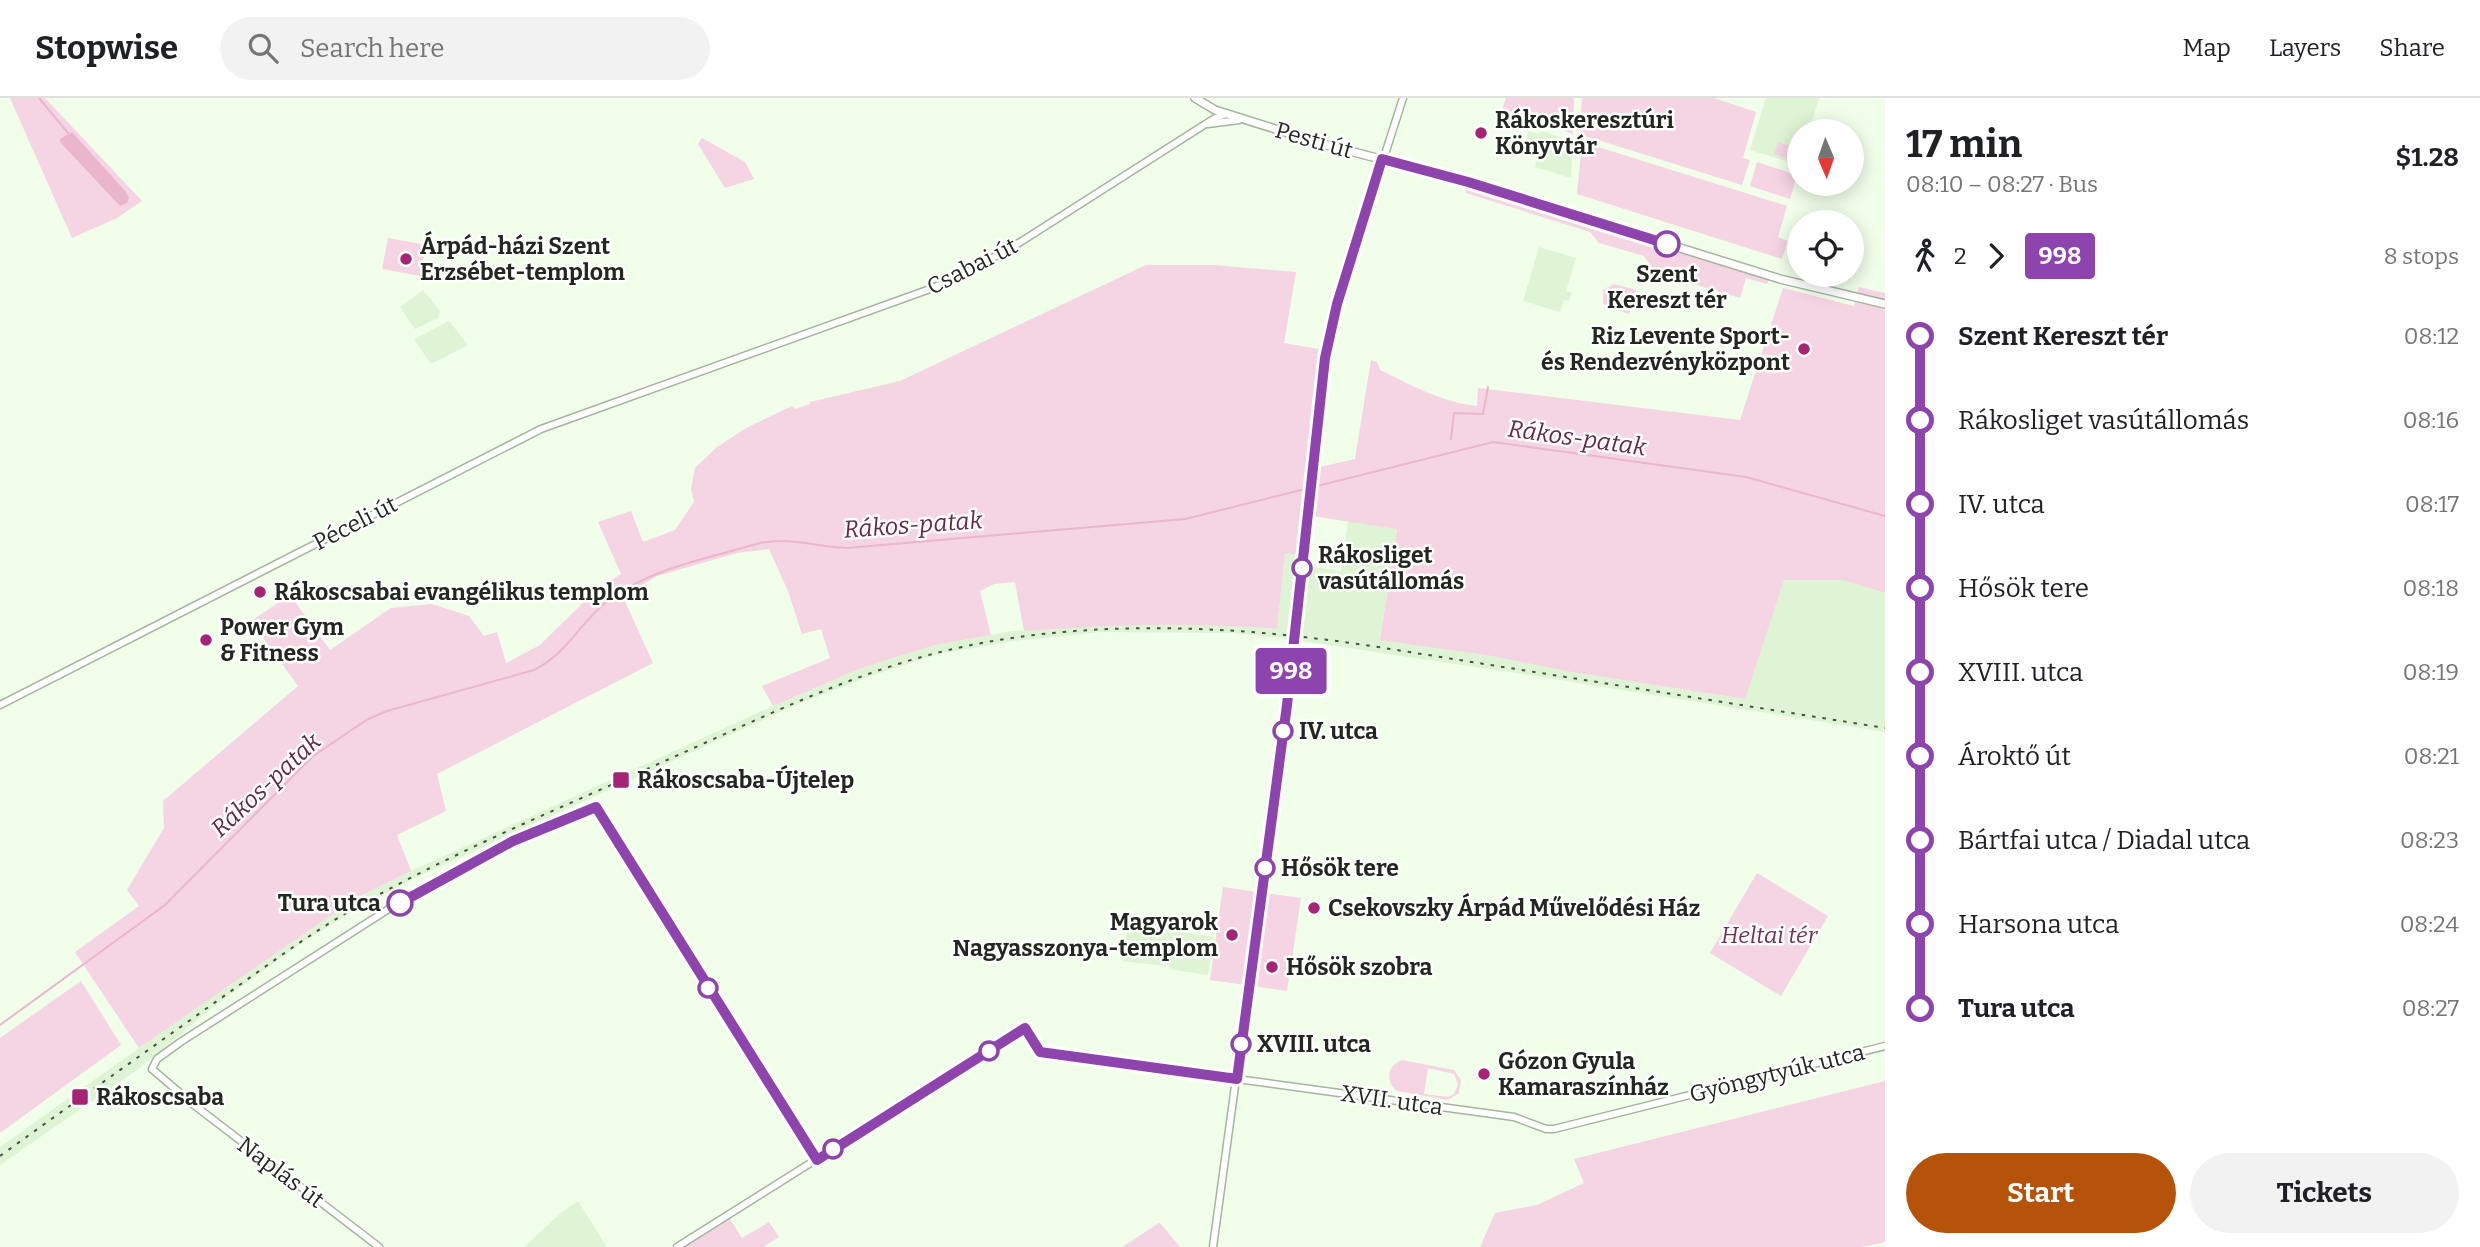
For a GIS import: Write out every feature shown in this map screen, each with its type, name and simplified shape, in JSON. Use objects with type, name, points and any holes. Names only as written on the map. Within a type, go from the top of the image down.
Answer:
[{"type":"main road","name":"Pesti út","points":[[1196,98],[1215,114],[1227,114]]},
{"type":"main road","name":"Pesti út","points":[[1196,98],[1227,114],[1246,120],[1468,182],[1780,278],[1885,304]]},
{"type":"street","points":[[1213,1247],[1287,705],[1328,340],[1403,98]]},
{"type":"street","name":"Csabai út","points":[[720,364],[930,289],[961,275],[1045,226],[1203,125],[1215,114]]},
{"type":"street","name":"Csabai út","points":[[1203,125],[1224,120],[1246,120]]},
{"type":"street","name":"Péceli út","points":[[0,705],[541,429],[720,364]]},
{"type":"street","name":"Naplás út","points":[[379,1247],[194,1105],[152,1069],[157,1059],[182,1041],[395,905],[513,841],[596,807],[817,1160]]},
{"type":"street","points":[[677,1247],[1025,1028],[1040,1052],[1237,1079]]},
{"type":"street","name":"Gyöngytyúk utca","points":[[1546,1129],[1885,1046]]},
{"type":"street","name":"XVII. utca","points":[[1237,1079],[1514,1117],[1546,1129]]},
{"type":"shaded area","points":[[1766,98],[1819,98],[1813,119],[1787,119],[1787,161],[1750,150]]},
{"type":"shaded area","points":[[1528,131],[1538,134],[1542,131],[1573,142],[1571,178],[1535,167],[1537,156],[1522,152]]},
{"type":"shaded area","points":[[72,132],[126,192],[129,198],[127,203],[120,206],[60,142],[60,139]]},
{"type":"shaded area","points":[[1539,247],[1576,258],[1566,291],[1572,293],[1569,301],[1564,300],[1560,312],[1523,301]]},
{"type":"shaded area","points":[[423,290],[440,311],[438,318],[415,329],[400,307]]},
{"type":"shaded area","points":[[449,321],[468,345],[431,364],[414,339]]},
{"type":"shaded area","points":[[1348,521],[1397,528],[1380,639],[1744,699],[1784,580],[1843,580],[1885,593],[1885,732],[1529,675],[1234,633],[1100,632],[1013,641],[938,654],[798,704],[415,878],[362,906],[303,942],[217,1004],[137,1070],[0,1165],[0,1147],[356,898],[411,871],[773,706],[864,667],[935,645],[1013,631],[1099,625],[1183,623],[1277,629],[1285,552],[1307,555],[1306,566],[1341,571]]},
{"type":"shaded area","points":[[1128,924],[1142,926],[1142,931],[1156,933],[1157,928],[1214,937],[1208,975],[1169,969],[1169,966],[1122,961]]},
{"type":"shaded area","points":[[578,1201],[607,1247],[524,1247],[560,1214]]},
{"type":"green space","points":[[10,98],[45,98],[142,201],[117,218],[72,238]]},
{"type":"green space","points":[[1506,98],[1574,98],[1573,134],[1502,110]]},
{"type":"green space","points":[[1582,98],[1714,98],[1756,112],[1743,158],[1750,160],[1742,185],[1582,135]]},
{"type":"green space","points":[[702,138],[745,162],[754,179],[725,188],[698,144]]},
{"type":"green space","points":[[1582,142],[1787,206],[1778,237],[1787,241],[1787,244],[1782,259],[1577,194]]},
{"type":"green space","points":[[1778,142],[1787,145],[1787,158],[1774,154]]},
{"type":"green space","points":[[1757,162],[1787,172],[1787,196],[1791,196],[1790,199],[1750,186]]},
{"type":"green space","points":[[1467,187],[1769,279],[1767,284],[1746,278],[1740,298],[1655,272],[1644,256],[1599,243],[1590,232],[1466,193]]},
{"type":"green space","points":[[388,238],[426,245],[420,276],[382,269]]},
{"type":"green space","points":[[1146,265],[1215,265],[1296,272],[1284,343],[1319,349],[1307,470],[1355,459],[1371,360],[1377,362],[1380,370],[1415,387],[1464,404],[1477,406],[1478,388],[1740,420],[1783,288],[1854,306],[1859,287],[1885,293],[1885,593],[1843,580],[1784,580],[1745,699],[1571,672],[1486,655],[1380,640],[1397,529],[1312,516],[1307,555],[1285,553],[1277,629],[1150,625],[1024,631],[1015,582],[994,584],[980,591],[991,635],[935,645],[864,667],[773,706],[762,686],[830,658],[821,629],[802,634],[788,591],[769,549],[737,553],[657,576],[623,597],[653,663],[437,774],[446,811],[397,835],[411,871],[356,898],[139,1048],[75,952],[139,906],[127,890],[164,828],[163,801],[298,686],[251,621],[290,595],[330,650],[391,608],[432,604],[469,616],[484,636],[497,632],[506,663],[540,645],[596,590],[621,574],[598,522],[631,511],[643,542],[675,530],[694,502],[691,489],[695,468],[717,447],[746,428],[792,406],[795,409],[810,402],[900,381]]},
{"type":"green space","points":[[1614,284],[1636,290],[1629,314],[1607,307],[1603,303],[1603,290]]},
{"type":"green space","name":"Heltai tér","points":[[1757,873],[1828,916],[1781,996],[1710,953]]},
{"type":"green space","name":"Hősök tere","points":[[1223,887],[1301,898],[1287,991],[1210,980]]},
{"type":"green space","points":[[81,981],[121,1045],[0,1133],[0,1038]]},
{"type":"green space","points":[[1402,1060],[1454,1070],[1461,1080],[1459,1093],[1448,1100],[1397,1091],[1389,1074]],"holes":[[[1428,1068],[1454,1074],[1458,1085],[1454,1094],[1448,1097],[1424,1094]]]},
{"type":"green space","points":[[1885,1081],[1885,1242],[1862,1247],[1480,1247],[1495,1213],[1537,1205],[1584,1183],[1574,1159]]},
{"type":"green space","points":[[730,1219],[742,1238],[769,1222],[779,1237],[763,1247],[684,1247]]},
{"type":"green space","points":[[1159,1223],[1180,1247],[1122,1247]]},
{"type":"waterway","points":[[39,98],[68,133]]},
{"type":"waterway","points":[[1451,439],[1454,413],[1483,414],[1488,387]]},
{"type":"waterway","name":"Rákos-patak","points":[[0,1025],[165,905],[313,756],[368,719],[387,711],[534,670],[556,655],[599,608],[626,589],[663,571],[760,543],[793,542],[847,548],[1185,519],[1493,442],[1746,477],[1885,516]]},
{"type":"railway","points":[[0,1156],[288,951],[343,915],[400,883],[518,826],[817,694],[889,667],[962,647],[1013,638],[1117,629],[1170,628],[1275,634],[1378,647],[1885,728]]},
{"type":"bus line","name":"998","points":[[400,903],[513,841],[596,807],[817,1160],[1025,1028],[1040,1052],[1237,1079],[1287,705],[1325,358],[1337,304],[1382,159],[1468,182],[1667,244]]},
{"type":"place","name":"Rákoskeresztúri Könyvtár","points":[[1481,133]]},
{"type":"place","name":"Szent Kereszt tér","points":[[1667,244]]},
{"type":"place","name":"Árpád-házi Szent Erzsébet-templom","points":[[406,259]]},
{"type":"place","name":"Riz Levente Sport- és Rendezvényközpont","points":[[1804,349]]},
{"type":"place","name":"Rákosliget vasútállomás","points":[[1302,568]]},
{"type":"place","name":"Rákoscsabai evangélikus templom","points":[[260,592]]},
{"type":"place","name":"Power Gym & Fitness","points":[[206,640]]},
{"type":"place","name":"IV. utca","points":[[1283,731]]},
{"type":"place","name":"Rákoscsaba-Újtelep","points":[[621,780]]},
{"type":"place","name":"Hősök tere","points":[[1265,868]]},
{"type":"place","name":"Tura utca","points":[[400,903]]},
{"type":"place","name":"Csekovszky Árpád Művelődési Ház","points":[[1314,908]]},
{"type":"place","name":"Magyarok Nagyasszonya-templom","points":[[1232,935]]},
{"type":"place","name":"Hősök szobra","points":[[1272,967]]},
{"type":"place","name":"XVIII. utca","points":[[1241,1044]]},
{"type":"place","name":"Gózon Gyula Kamaraszínház","points":[[1484,1074]]},
{"type":"place","name":"Rákoscsaba","points":[[80,1097]]}]
